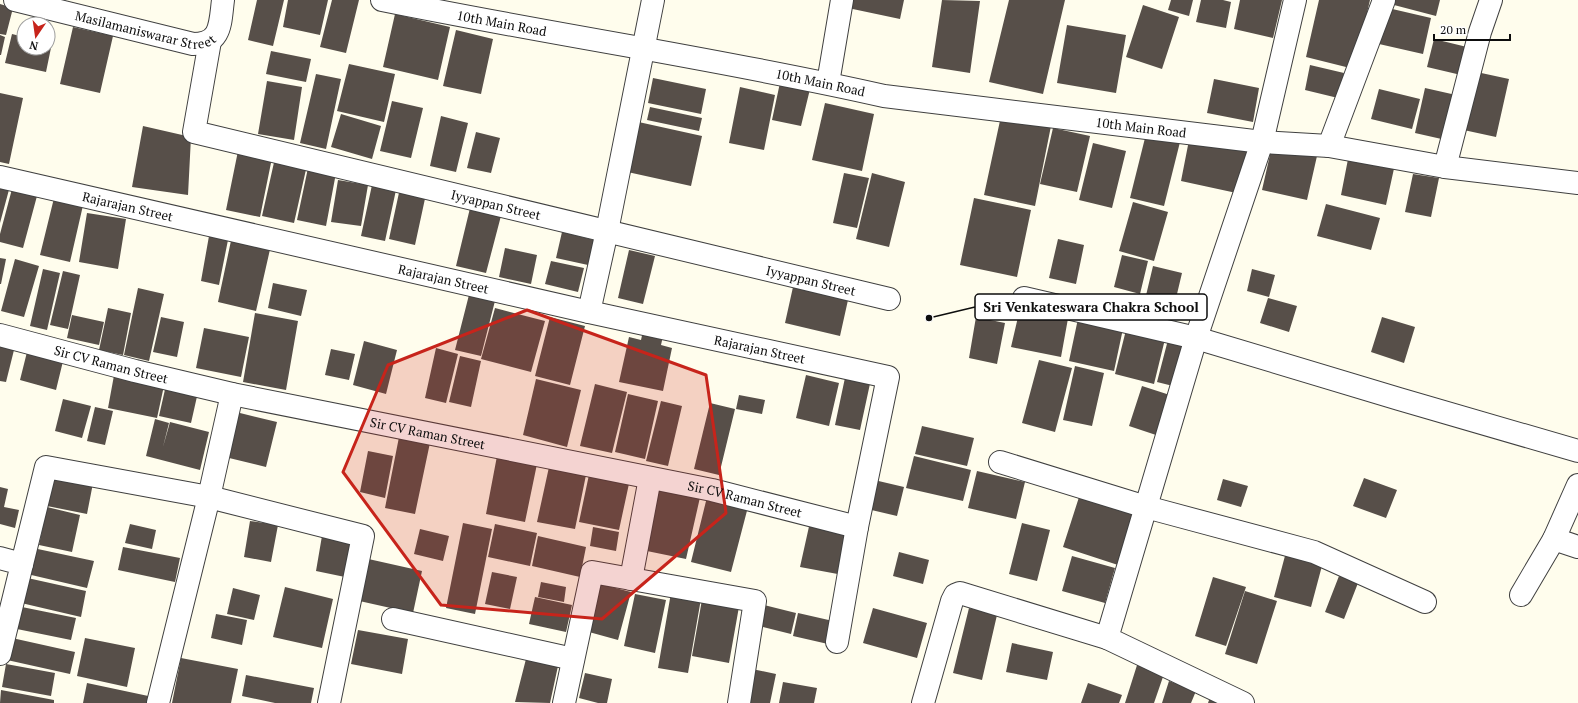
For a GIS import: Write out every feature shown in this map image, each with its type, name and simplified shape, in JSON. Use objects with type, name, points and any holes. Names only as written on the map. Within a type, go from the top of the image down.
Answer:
[{"type":"street","name":"Masilamaniswarar Street","points":[[15,0],[193,44],[202,44],[216,36],[219,29],[223,0]]},
{"type":"street","name":"10th Main Road","points":[[382,0],[488,21],[727,63],[828,83],[884,96],[1262,142],[1330,146],[1444,167],[1578,183]]},
{"type":"street","points":[[589,312],[607,231],[653,0]]},
{"type":"street","points":[[828,83],[842,0]]},
{"type":"street","points":[[1106,638],[1196,338],[1262,142],[1295,0]]},
{"type":"street","points":[[1330,146],[1384,0]]},
{"type":"street","points":[[1444,167],[1480,32],[1491,0]]},
{"type":"street","name":"Iyyappan Street","points":[[210,40],[194,132],[889,299]]},
{"type":"street","name":"Rajarajan Street","points":[[0,177],[589,312],[888,377],[857,527]]},
{"type":"street","points":[[1024,298],[1196,338],[1578,450]]},
{"type":"street","name":"Sir CV Raman Street","points":[[0,335],[135,371],[232,394],[712,490],[857,527]]},
{"type":"street","points":[[158,703],[209,497],[232,394]]},
{"type":"street","points":[[1000,462],[1146,507],[1314,552],[1425,602]]},
{"type":"street","points":[[0,654],[46,467],[209,497],[363,536],[329,703]]},
{"type":"street","points":[[631,579],[650,478]]},
{"type":"street","points":[[1521,595],[1554,539],[1578,485]]},
{"type":"street","points":[[837,642],[857,527]]},
{"type":"street","points":[[1554,539],[1578,547]]},
{"type":"street","points":[[0,558],[22,564]]},
{"type":"street","points":[[564,703],[592,572],[755,601],[738,703]]},
{"type":"street","points":[[923,703],[952,601],[955,596],[960,593],[1106,638],[1243,703]]},
{"type":"street","points":[[393,619],[573,659]]},
{"type":"highlighted area","points":[[527,310],[706,375],[726,513],[602,619],[441,605],[343,472],[388,365]]},
{"type":"building","points":[[257,0],[284,0],[273,46],[248,40]]},
{"type":"building","points":[[288,0],[328,0],[320,35],[283,27]]},
{"type":"building","points":[[332,0],[359,0],[346,53],[320,47]]},
{"type":"building","points":[[850,0],[904,0],[900,19],[848,8]]},
{"type":"building","points":[[942,0],[980,1],[970,73],[932,67]]},
{"type":"building","points":[[1009,0],[1065,0],[1043,94],[989,82]]},
{"type":"building","points":[[1171,0],[1193,0],[1189,16],[1168,10]]},
{"type":"building","points":[[1201,0],[1223,0],[1231,2],[1226,28],[1196,22]]},
{"type":"building","points":[[1240,0],[1282,0],[1273,38],[1234,29]]},
{"type":"building","points":[[1319,0],[1370,0],[1354,69],[1306,57]]},
{"type":"building","points":[[1395,0],[1440,0],[1436,16],[1394,5]]},
{"type":"building","points":[[0,4],[13,8],[6,35],[0,34]]},
{"type":"building","points":[[1143,5],[1179,17],[1162,69],[1126,57]]},
{"type":"building","points":[[1388,8],[1431,18],[1423,54],[1379,44]]},
{"type":"building","points":[[395,14],[450,27],[438,80],[383,67]]},
{"type":"building","points":[[1067,25],[1126,35],[1116,93],[1057,83]]},
{"type":"building","points":[[73,27],[113,36],[100,93],[60,84]]},
{"type":"building","points":[[456,30],[493,39],[481,94],[443,86]]},
{"type":"building","points":[[12,34],[16,35],[16,56],[49,56],[46,72],[5,63]]},
{"type":"building","points":[[0,35],[5,37],[1,55],[0,55]]},
{"type":"building","points":[[1434,39],[1467,47],[1461,75],[1427,67]]},
{"type":"building","points":[[271,51],[311,59],[306,82],[266,74]]},
{"type":"building","points":[[349,64],[395,74],[384,122],[337,111]]},
{"type":"building","points":[[1310,65],[1344,73],[1338,98],[1305,90]]},
{"type":"building","points":[[1472,71],[1509,79],[1496,137],[1459,129]]},
{"type":"building","points":[[316,74],[341,79],[326,149],[300,143]]},
{"type":"building","points":[[653,78],[706,89],[701,114],[648,103]]},
{"type":"building","points":[[781,78],[811,85],[801,126],[772,120]]},
{"type":"building","points":[[1214,79],[1259,88],[1253,122],[1207,113]]},
{"type":"building","points":[[267,81],[302,87],[294,140],[258,134]]},
{"type":"building","points":[[740,87],[775,95],[764,150],[729,143]]},
{"type":"building","points":[[1425,88],[1456,95],[1446,140],[1415,133]]},
{"type":"building","points":[[1379,89],[1420,99],[1412,129],[1371,119]]},
{"type":"building","points":[[0,93],[23,98],[9,164],[0,162]]},
{"type":"building","points":[[392,101],[423,108],[411,158],[380,151]]},
{"type":"building","points":[[825,103],[874,114],[862,171],[812,160]]},
{"type":"building","points":[[650,107],[702,118],[699,131],[647,120]]},
{"type":"building","points":[[341,114],[381,126],[372,159],[331,147]]},
{"type":"building","points":[[441,116],[468,123],[456,172],[430,166]]},
{"type":"building","points":[[1001,116],[1051,126],[1035,206],[984,195]]},
{"type":"building","points":[[634,121],[702,136],[691,186],[623,171]]},
{"type":"building","points":[[143,126],[191,137],[188,195],[132,187]]},
{"type":"building","points":[[1053,128],[1090,136],[1077,192],[1040,184]]},
{"type":"building","points":[[476,132],[500,138],[491,173],[467,168]]},
{"type":"building","points":[[1146,134],[1180,142],[1164,206],[1130,198]]},
{"type":"building","points":[[1190,135],[1250,148],[1241,194],[1181,181]]},
{"type":"building","points":[[1093,143],[1126,151],[1112,208],[1079,200]]},
{"type":"building","points":[[1272,146],[1317,156],[1307,200],[1262,190]]},
{"type":"building","points":[[238,151],[272,158],[260,217],[226,210]]},
{"type":"building","points":[[1349,154],[1395,164],[1386,205],[1341,195]]},
{"type":"building","points":[[275,158],[307,165],[294,223],[262,216]]},
{"type":"building","points":[[308,168],[336,173],[326,226],[297,220]]},
{"type":"building","points":[[844,173],[869,178],[857,228],[833,223]]},
{"type":"building","points":[[872,173],[905,182],[889,247],[856,239]]},
{"type":"building","points":[[1413,174],[1439,178],[1431,217],[1405,212]]},
{"type":"building","points":[[338,180],[368,185],[361,226],[331,222]]},
{"type":"building","points":[[0,183],[10,186],[0,223]]},
{"type":"building","points":[[372,185],[396,190],[385,241],[361,236]]},
{"type":"building","points":[[400,188],[426,194],[415,245],[389,239]]},
{"type":"building","points":[[12,189],[37,196],[23,248],[0,242],[0,234]]},
{"type":"building","points":[[55,194],[84,201],[70,262],[40,255]]},
{"type":"building","points":[[974,198],[1031,210],[1017,277],[960,265]]},
{"type":"building","points":[[1133,202],[1168,212],[1154,261],[1119,251]]},
{"type":"building","points":[[471,204],[502,212],[486,273],[456,266]]},
{"type":"building","points":[[1326,204],[1380,218],[1371,250],[1317,236]]},
{"type":"building","points":[[87,213],[126,219],[118,269],[79,262]]},
{"type":"building","points":[[562,232],[594,240],[588,265],[556,258]]},
{"type":"building","points":[[209,236],[228,240],[219,285],[201,281]]},
{"type":"building","points":[[232,236],[271,245],[256,311],[218,302]]},
{"type":"building","points":[[1058,239],[1084,245],[1076,284],[1049,278]]},
{"type":"building","points":[[505,248],[537,255],[531,284],[499,277]]},
{"type":"building","points":[[629,250],[655,256],[643,304],[618,298]]},
{"type":"building","points":[[1122,255],[1148,261],[1140,294],[1114,287]]},
{"type":"building","points":[[0,258],[6,259],[1,284],[0,284]]},
{"type":"building","points":[[15,259],[39,266],[24,317],[1,311]]},
{"type":"building","points":[[551,261],[584,268],[578,292],[545,284]]},
{"type":"building","points":[[1153,266],[1182,273],[1172,315],[1143,308]]},
{"type":"building","points":[[43,269],[60,273],[47,330],[30,326]]},
{"type":"building","points":[[1252,269],[1275,275],[1269,297],[1247,291]]},
{"type":"building","points":[[63,271],[80,275],[68,329],[50,325]]},
{"type":"building","points":[[273,283],[307,290],[301,316],[268,308]]},
{"type":"building","points":[[471,287],[497,293],[481,356],[455,350]]},
{"type":"building","points":[[793,287],[848,300],[840,336],[785,323]]},
{"type":"building","points":[[138,288],[164,294],[149,361],[124,355]]},
{"type":"building","points":[[1268,298],[1297,306],[1289,332],[1260,323]]},
{"type":"building","points":[[1021,304],[1069,313],[1061,357],[1011,347]]},
{"type":"building","points":[[108,308],[131,313],[123,355],[99,350]]},
{"type":"building","points":[[495,308],[545,321],[531,372],[481,359]]},
{"type":"building","points":[[255,313],[298,321],[286,390],[243,382]]},
{"type":"building","points":[[1079,314],[1124,324],[1114,371],[1069,361]]},
{"type":"building","points":[[72,315],[104,322],[99,345],[67,338]]},
{"type":"building","points":[[161,317],[184,322],[177,357],[153,352]]},
{"type":"building","points":[[550,317],[585,326],[570,385],[535,376]]},
{"type":"building","points":[[976,317],[1005,323],[997,364],[969,358]]},
{"type":"building","points":[[1382,317],[1415,327],[1404,363],[1371,352]]},
{"type":"building","points":[[1127,326],[1166,335],[1154,384],[1115,374]]},
{"type":"building","points":[[204,328],[249,337],[241,377],[196,368]]},
{"type":"building","points":[[643,331],[663,336],[661,345],[672,348],[663,391],[619,382],[629,337],[641,340]]},
{"type":"building","points":[[1169,336],[1193,342],[1181,388],[1157,382]]},
{"type":"building","points":[[364,341],[397,350],[386,394],[353,385]]},
{"type":"building","points":[[0,342],[15,346],[6,382],[0,381]]},
{"type":"building","points":[[28,348],[64,357],[56,390],[20,380]]},
{"type":"building","points":[[436,348],[458,354],[446,403],[425,398]]},
{"type":"building","points":[[331,349],[355,354],[349,380],[325,375]]},
{"type":"building","points":[[460,356],[481,361],[471,407],[449,402]]},
{"type":"building","points":[[1039,360],[1072,368],[1055,432],[1022,423]]},
{"type":"building","points":[[1075,366],[1104,373],[1092,426],[1063,420]]},
{"type":"building","points":[[115,370],[165,381],[157,418],[108,408]]},
{"type":"building","points":[[846,373],[871,379],[860,430],[835,425]]},
{"type":"building","points":[[806,375],[839,383],[829,426],[796,418]]},
{"type":"building","points":[[536,379],[581,390],[567,447],[523,435]]},
{"type":"building","points":[[595,384],[627,392],[612,453],[580,446]]},
{"type":"building","points":[[166,385],[198,392],[191,423],[159,416]]},
{"type":"building","points":[[1142,386],[1176,397],[1162,437],[1129,426]]},
{"type":"building","points":[[628,394],[658,401],[645,459],[615,452]]},
{"type":"building","points":[[739,395],[765,400],[762,414],[736,409]]},
{"type":"building","points":[[63,399],[91,406],[82,438],[55,431]]},
{"type":"building","points":[[661,401],[682,406],[668,466],[646,461]]},
{"type":"building","points":[[710,403],[735,409],[719,475],[694,469]]},
{"type":"building","points":[[95,407],[113,411],[105,445],[87,441]]},
{"type":"building","points":[[236,412],[277,422],[266,467],[225,457]]},
{"type":"building","points":[[155,419],[169,423],[163,447],[170,422],[209,432],[200,470],[146,456]]},
{"type":"building","points":[[922,426],[974,438],[967,466],[915,454]]},
{"type":"building","points":[[400,432],[431,438],[415,514],[385,508]]},
{"type":"building","points":[[368,451],[393,456],[385,498],[360,492]]},
{"type":"building","points":[[497,456],[537,464],[525,522],[486,514]]},
{"type":"building","points":[[914,456],[971,470],[963,501],[906,488]]},
{"type":"building","points":[[549,467],[586,475],[575,529],[537,522]]},
{"type":"building","points":[[590,470],[630,479],[619,530],[579,522]]},
{"type":"building","points":[[56,471],[94,478],[87,514],[47,506]]},
{"type":"building","points":[[977,471],[1025,482],[1016,519],[968,508]]},
{"type":"building","points":[[1364,478],[1397,490],[1386,518],[1353,506]]},
{"type":"building","points":[[870,479],[904,487],[897,516],[863,508]]},
{"type":"building","points":[[1223,479],[1248,486],[1241,507],[1217,500]]},
{"type":"building","points":[[657,483],[701,493],[686,559],[642,550]]},
{"type":"building","points":[[0,487],[8,489],[4,507],[19,510],[15,528],[0,524]]},
{"type":"building","points":[[708,493],[749,503],[731,572],[691,562]]},
{"type":"building","points":[[1080,494],[1136,512],[1118,565],[1063,547]]},
{"type":"building","points":[[47,507],[80,515],[72,552],[39,545]]},
{"type":"building","points":[[250,521],[278,525],[271,562],[244,557]]},
{"type":"building","points":[[810,522],[852,530],[843,575],[800,567]]},
{"type":"building","points":[[463,523],[492,529],[475,614],[446,608]]},
{"type":"building","points":[[1022,523],[1050,530],[1037,581],[1009,574]]},
{"type":"building","points":[[130,524],[156,530],[152,549],[125,543]]},
{"type":"building","points":[[495,524],[537,533],[530,566],[488,557]]},
{"type":"building","points":[[593,527],[619,532],[616,551],[590,546]]},
{"type":"building","points":[[420,529],[449,536],[443,561],[414,554]]},
{"type":"building","points":[[323,530],[353,536],[345,577],[316,571]]},
{"type":"building","points":[[538,536],[586,547],[580,577],[532,566]]},
{"type":"building","points":[[123,547],[180,558],[175,582],[118,570]]},
{"type":"building","points":[[33,548],[94,561],[87,588],[27,574]]},
{"type":"building","points":[[899,552],[929,560],[923,584],[893,576]]},
{"type":"building","points":[[1286,552],[1323,562],[1311,607],[1274,597]]},
{"type":"building","points":[[1072,556],[1115,568],[1105,603],[1062,591]]},
{"type":"building","points":[[364,558],[422,571],[413,613],[355,600]]},
{"type":"building","points":[[492,572],[517,577],[510,609],[485,604]]},
{"type":"building","points":[[1339,576],[1358,583],[1344,619],[1325,612]]},
{"type":"building","points":[[23,577],[86,591],[81,617],[17,602]]},
{"type":"building","points":[[1213,577],[1246,587],[1226,646],[1195,636]]},
{"type":"building","points":[[541,582],[566,587],[564,602],[538,597]]},
{"type":"building","points":[[600,584],[631,592],[618,640],[589,632]]},
{"type":"building","points":[[285,587],[333,599],[322,648],[273,637]]},
{"type":"building","points":[[672,587],[702,593],[688,673],[658,668]]},
{"type":"building","points":[[233,588],[260,595],[254,620],[227,614]]},
{"type":"building","points":[[1245,591],[1277,601],[1257,664],[1225,654]]},
{"type":"building","points":[[635,594],[666,600],[655,653],[624,646]]},
{"type":"building","points":[[703,594],[740,601],[729,663],[692,656]]},
{"type":"building","points":[[535,597],[572,605],[566,632],[529,624]]},
{"type":"building","points":[[764,605],[796,613],[791,634],[759,626]]},
{"type":"building","points":[[17,606],[76,618],[71,640],[12,628]]},
{"type":"building","points":[[873,608],[927,623],[917,658],[863,643]]},
{"type":"building","points":[[969,608],[997,615],[982,680],[953,673]]},
{"type":"building","points":[[798,613],[833,621],[828,644],[793,636]]},
{"type":"building","points":[[216,614],[247,620],[242,645],[211,638]]},
{"type":"building","points":[[358,630],[408,639],[402,674],[351,664]]},
{"type":"building","points":[[12,638],[75,652],[70,674],[7,660]]},
{"type":"building","points":[[85,638],[135,648],[127,687],[77,676]]},
{"type":"building","points":[[1012,643],[1053,652],[1047,680],[1006,672]]},
{"type":"building","points":[[181,658],[238,669],[231,703],[172,703]]},
{"type":"building","points":[[526,659],[558,666],[550,703],[515,702]]},
{"type":"building","points":[[1138,662],[1165,671],[1154,703],[1125,703]]},
{"type":"building","points":[[6,664],[55,673],[51,696],[2,687]]},
{"type":"building","points":[[752,669],[776,674],[770,703],[745,703]]},
{"type":"building","points":[[585,673],[612,679],[607,703],[598,703],[579,698]]},
{"type":"building","points":[[246,675],[314,688],[311,703],[275,703],[242,696]]},
{"type":"building","points":[[1169,681],[1196,691],[1191,703],[1162,703]]},
{"type":"building","points":[[783,682],[817,688],[814,703],[779,703]]},
{"type":"building","points":[[87,683],[153,697],[151,703],[83,703]]},
{"type":"building","points":[[1088,683],[1122,695],[1119,703],[1081,703]]},
{"type":"building","points":[[1,690],[54,700],[54,703],[0,703]]},
{"type":"building","points":[[1211,694],[1233,703],[1208,703]]},
{"type":"place","name":"Sri Venkateswara Chakra School","points":[[929,318]]}]
